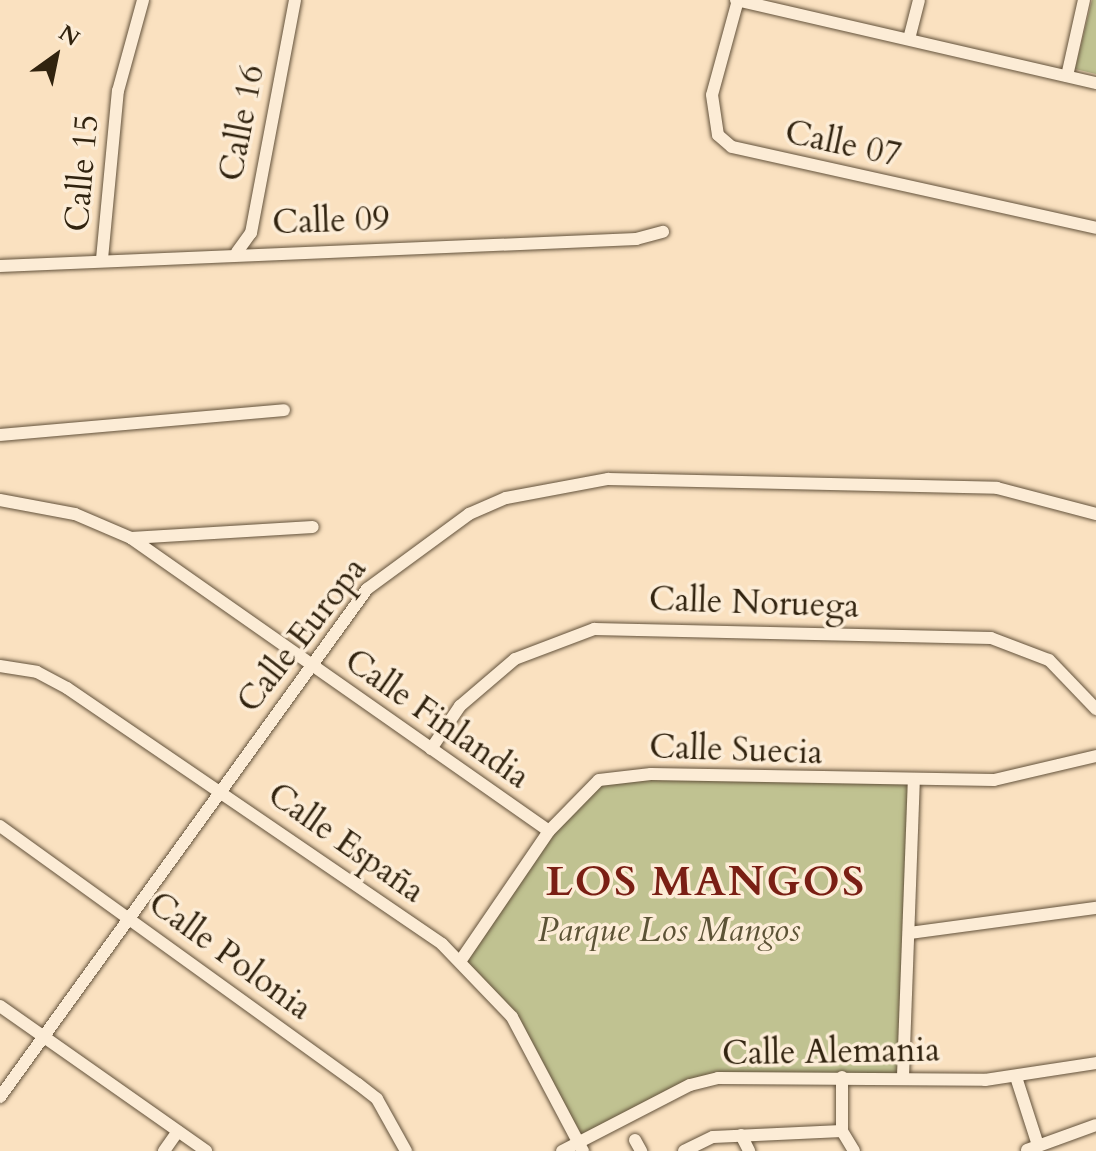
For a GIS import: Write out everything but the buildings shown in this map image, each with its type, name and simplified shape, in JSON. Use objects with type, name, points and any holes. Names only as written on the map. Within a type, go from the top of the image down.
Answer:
[{"type":"street","name":"Calle 15","points":[[102,259],[118,91],[143,0]]},
{"type":"street","name":"Calle 16","points":[[237,252],[251,233],[295,0]]},
{"type":"street","points":[[737,0],[1096,83]]},
{"type":"street","name":"Calle 07","points":[[737,0],[712,95],[718,135],[732,147],[1096,228]]},
{"type":"street","points":[[909,39],[919,0]]},
{"type":"street","points":[[1067,76],[1084,0]]},
{"type":"street","name":"Calle 09","points":[[0,266],[237,252],[636,239],[663,232]]},
{"type":"street","points":[[0,435],[284,410]]},
{"type":"street","name":"Calle Europa","points":[[0,1097],[219,789],[367,589],[432,534],[506,498],[563,484],[608,479],[997,488],[1096,514]]},
{"type":"street","name":"Calle Finlandia","points":[[0,500],[75,514],[131,538],[549,831]]},
{"type":"street","points":[[131,538],[313,527]]},
{"type":"street","name":"Calle Noruega","points":[[431,749],[460,706],[515,659],[594,629],[991,638],[1049,660],[1096,709]]},
{"type":"street","name":"Calle España","points":[[0,666],[37,672],[67,688],[219,789],[461,960],[512,1017],[581,1147]]},
{"type":"street","name":"Calle Suecia","points":[[461,960],[549,831],[581,794],[620,775],[914,781],[1039,774],[1096,756]]},
{"type":"street","points":[[903,1076],[914,781]]},
{"type":"street","name":"Calle Polonia","points":[[0,826],[377,1099],[406,1151]]},
{"type":"street","points":[[910,933],[1096,908]]},
{"type":"street","points":[[0,1006],[206,1151]]},
{"type":"street","name":"Calle Alemania","points":[[562,1151],[581,1147],[704,1081],[903,1076],[1016,1077],[1096,1063]]},
{"type":"street","points":[[842,1077],[842,1131],[854,1151]]},
{"type":"street","points":[[1016,1077],[1032,1148],[1096,1125]]},
{"type":"street","points":[[164,1151],[178,1131]]},
{"type":"street","points":[[684,1151],[713,1137],[842,1131]]},
{"type":"street","points":[[741,1135],[749,1151]]},
{"type":"green space","points":[[1092,0],[1096,0],[1096,74],[1075,69]]},
{"type":"green space","name":"Parque Los Mangos","points":[[620,775],[914,781],[903,1076],[718,1078],[579,1143],[536,1057],[461,960],[581,794]]},
{"type":"district","name":"LOS MANGOS","points":[[706,882]]}]
